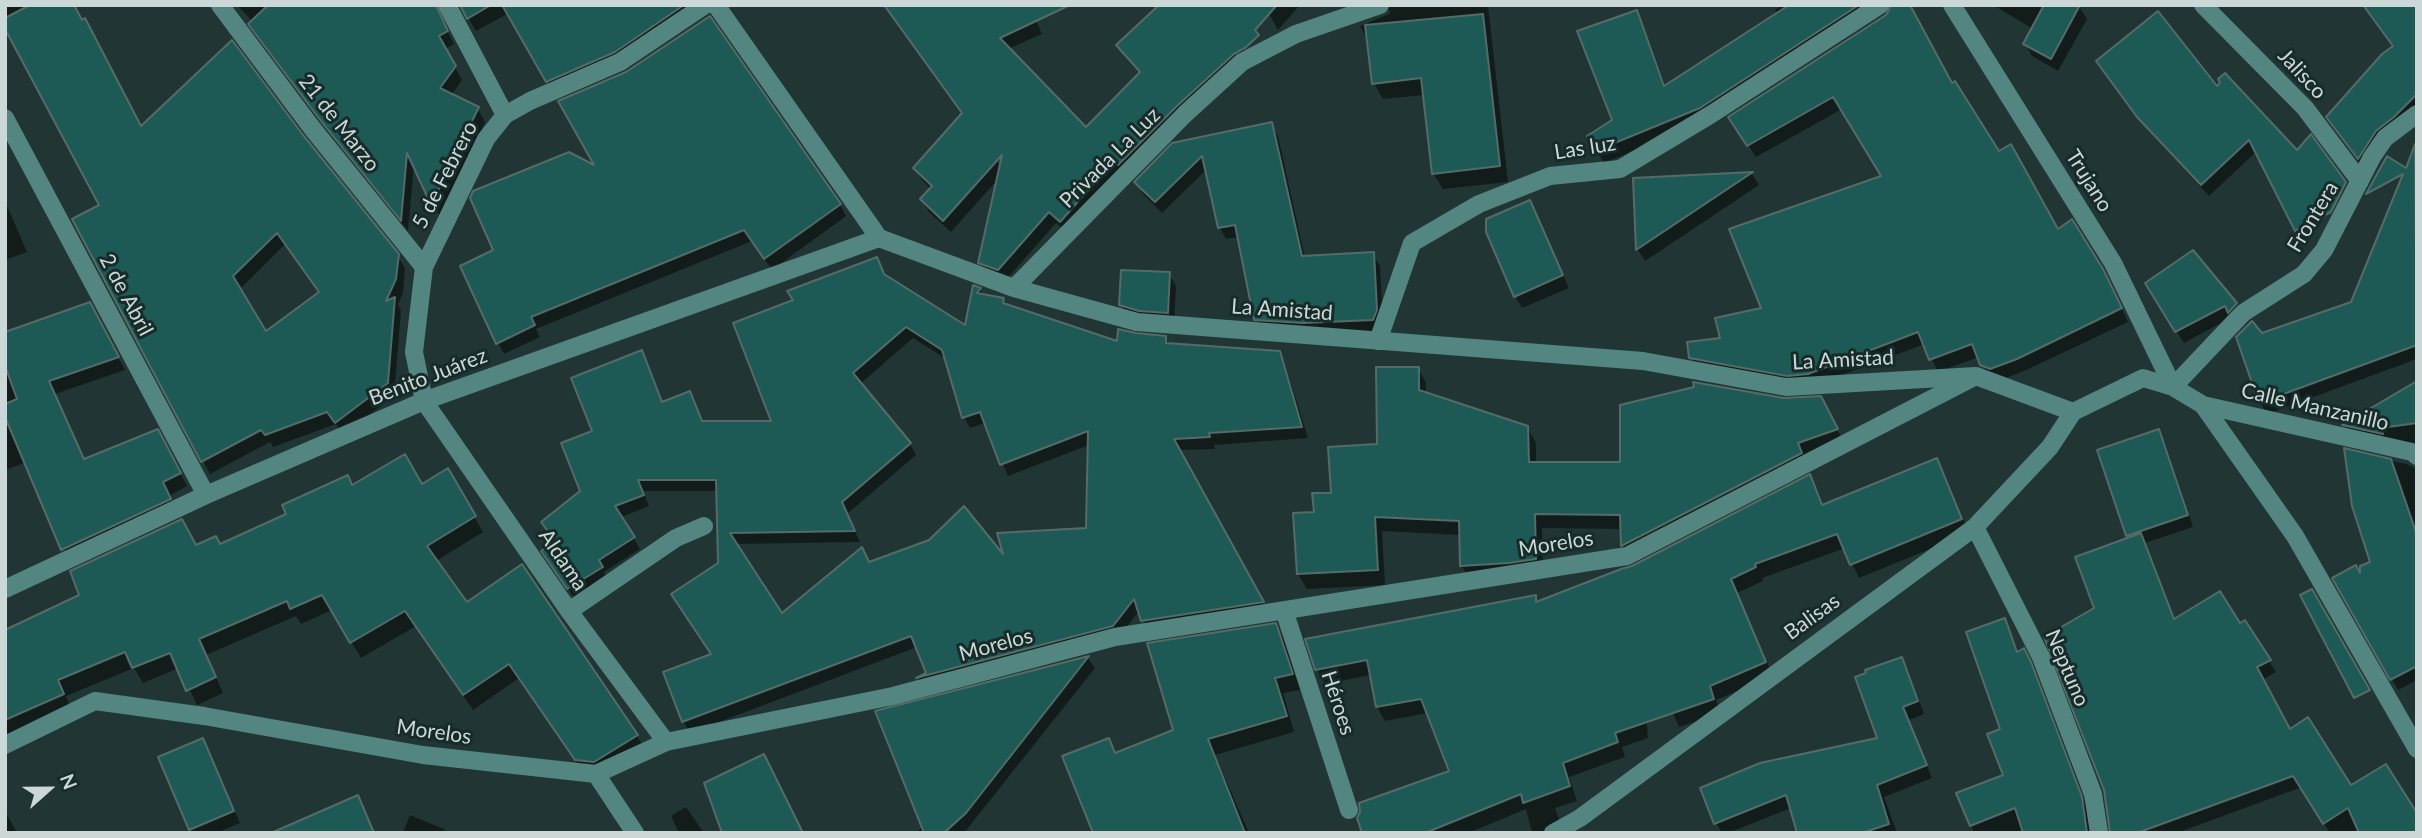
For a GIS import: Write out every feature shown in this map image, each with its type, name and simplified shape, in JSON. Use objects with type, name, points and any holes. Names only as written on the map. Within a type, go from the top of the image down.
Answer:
[{"type":"street","name":"21 de Marzo","points":[[220,5],[312,128],[424,267]]},
{"type":"street","points":[[447,5],[505,115]]},
{"type":"street","name":"5 de Febrero","points":[[424,401],[414,352],[424,267],[486,139],[505,115],[530,101],[620,62],[705,5]]},
{"type":"street","points":[[716,5],[879,238]]},
{"type":"street","name":"Privada La Luz","points":[[1014,288],[1185,114],[1242,62],[1296,34],[1380,5]]},
{"type":"street","name":"Las luz","points":[[1378,341],[1412,243],[1479,204],[1550,176],[1620,169],[1710,115],[1880,5]]},
{"type":"street","name":"Trujano","points":[[1952,5],[2113,263],[2173,387]]},
{"type":"street","name":"Jalisco","points":[[2203,5],[2305,108],[2360,181]]},
{"type":"street","name":"Frontera","points":[[2173,387],[2242,313],[2304,274],[2325,250],[2372,157],[2385,138],[2417,114]]},
{"type":"street","name":"2 de Abril","points":[[5,118],[206,495]]},
{"type":"street","name":"La Amistad","points":[[879,238],[1014,288],[1137,322],[1643,361],[1786,387],[1976,376]]},
{"type":"street","name":"Benito Juárez","points":[[5,589],[206,495],[424,401],[879,238]]},
{"type":"street","points":[[1976,376],[2073,412],[2143,378],[2173,387],[2203,405],[2295,536],[2417,749]]},
{"type":"street","name":"Morelos","points":[[5,745],[95,701],[204,716],[423,755],[596,774],[666,742],[893,696],[1115,637],[1627,556],[1976,376]]},
{"type":"street","name":"Aldama","points":[[424,401],[569,611],[666,742]]},
{"type":"street","name":"Calle Manzanillo","points":[[2203,405],[2417,456]]},
{"type":"street","name":"Balisas","points":[[1553,833],[1580,818],[1975,527],[2050,447],[2073,412]]},
{"type":"street","points":[[569,611],[676,538],[704,526]]},
{"type":"street","name":"Neptuno","points":[[1975,527],[2041,657],[2093,794],[2099,833]]},
{"type":"street","name":"Héroes","points":[[1284,610],[1349,810]]},
{"type":"street","points":[[596,774],[635,833]]},
{"type":"building","points":[[30,5],[74,5],[82,20],[85,18],[141,126],[232,40],[303,135],[399,254],[396,279],[386,301],[395,297],[388,383],[335,423],[327,412],[265,435],[261,430],[201,462],[72,219],[99,205],[5,29],[5,18]],"holes":[[[277,233],[319,292],[266,331],[233,276]]]},
{"type":"building","points":[[268,5],[436,5],[448,31],[439,36],[456,66],[440,88],[479,107],[431,205],[407,153],[401,221],[248,24]]},
{"type":"building","points":[[460,5],[491,5],[467,19]]},
{"type":"building","points":[[502,5],[684,5],[615,52],[546,82]]},
{"type":"building","points":[[884,5],[1070,5],[1000,38],[1086,127],[1140,72],[1116,45],[1159,5],[1277,5],[1255,30],[1259,35],[1177,106],[1118,165],[1114,161],[1060,222],[1049,212],[998,270],[978,263],[1002,155],[943,221],[920,199],[932,186],[913,168],[962,113]]},
{"type":"building","points":[[1789,5],[1859,5],[1700,108],[1595,151],[1587,136],[1612,120],[1577,31],[1637,10],[1664,86]]},
{"type":"building","points":[[1891,5],[1910,5],[1952,83],[1955,81],[1999,151],[2011,144],[2058,229],[2072,219],[2103,269],[2122,308],[2017,359],[1990,369],[1980,365],[1972,344],[1929,360],[1918,332],[1808,374],[1787,376],[1689,358],[1687,342],[1720,338],[1715,318],[1761,308],[1729,229],[1881,176],[1833,97],[1747,146],[1728,117],[1886,15]]},
{"type":"building","points":[[2044,5],[2080,5],[2051,59],[2023,44]]},
{"type":"building","points":[[2363,5],[2417,5],[2417,94],[2376,131],[2358,159],[2326,117],[2382,54],[2393,46]]},
{"type":"building","points":[[2158,11],[2217,86],[2220,83],[2218,79],[2225,73],[2297,150],[2311,134],[2346,182],[2331,212],[2295,231],[2249,140],[2201,185],[2137,117],[2096,61]]},
{"type":"building","points":[[1483,14],[1500,166],[1432,174],[1421,78],[1372,84],[1365,25]]},
{"type":"building","points":[[710,16],[841,204],[764,259],[744,230],[531,317],[535,325],[496,344],[460,266],[493,250],[470,198],[473,191],[569,152],[594,165],[558,101],[626,72]]},
{"type":"building","points":[[1272,122],[1302,256],[1374,252],[1377,310],[1373,320],[1303,323],[1254,320],[1235,225],[1218,228],[1202,156],[1155,202],[1134,182],[1172,143]]},
{"type":"building","points":[[2415,144],[2417,345],[2259,403],[2236,337],[2252,321],[2262,333],[2351,302],[2403,174],[2366,194],[2387,156],[2406,168]]},
{"type":"building","points":[[1753,172],[1636,250],[1633,178]]},
{"type":"building","points":[[1530,200],[1563,275],[1514,297],[1486,232],[1486,219]]},
{"type":"building","points":[[2193,250],[2237,303],[2228,313],[2225,306],[2175,332],[2145,283]]},
{"type":"building","points":[[877,257],[884,274],[965,325],[973,285],[981,288],[977,293],[1004,298],[1003,303],[1117,341],[1118,329],[1166,336],[1166,343],[1280,351],[1302,427],[1209,433],[1210,437],[1174,439],[1264,602],[1141,621],[1134,599],[1113,626],[916,678],[926,673],[911,636],[682,722],[663,672],[711,654],[671,594],[718,563],[716,480],[638,480],[644,495],[615,506],[635,537],[599,560],[603,567],[567,589],[541,551],[555,541],[541,522],[580,491],[561,443],[592,431],[571,378],[642,350],[662,402],[690,391],[702,421],[771,421],[733,323],[793,300],[787,291]],"holes":[[[906,327],[942,350],[962,418],[980,412],[1000,465],[1088,431],[1086,528],[997,533],[1003,554],[964,506],[929,540],[869,562],[862,547],[782,613],[730,533],[855,531],[842,502],[911,443],[853,373]]]},
{"type":"building","points":[[1121,270],[1170,272],[1168,313],[1139,311],[1119,305]]},
{"type":"building","points":[[90,302],[119,357],[49,381],[84,459],[158,429],[181,473],[163,482],[171,499],[61,550],[5,417],[5,404],[17,399],[5,366],[5,332]]},
{"type":"building","points":[[1376,367],[1419,367],[1419,390],[1528,426],[1529,462],[1620,462],[1620,405],[1694,387],[1693,382],[1784,398],[1821,396],[1838,429],[1798,443],[1802,453],[1621,546],[1620,515],[1535,514],[1536,559],[1460,566],[1459,521],[1375,517],[1378,570],[1297,574],[1293,513],[1314,512],[1312,493],[1331,493],[1328,447],[1377,444]]},
{"type":"building","points":[[2417,381],[2417,423],[2381,428],[2383,434],[2342,425]]},
{"type":"building","points":[[2159,429],[2188,515],[2126,536],[2097,450]]},
{"type":"building","points":[[2344,448],[2391,459],[2417,535],[2417,666],[2390,680],[2332,578],[2356,565],[2360,573],[2360,566],[2370,562],[2352,506]]},
{"type":"building","points":[[405,454],[422,484],[448,468],[476,516],[427,546],[467,602],[522,564],[638,735],[594,762],[575,760],[509,664],[463,695],[405,611],[350,643],[322,595],[290,609],[287,601],[199,639],[216,677],[186,691],[170,653],[132,668],[125,652],[58,680],[64,694],[5,720],[5,630],[79,595],[70,571],[182,519],[196,545],[216,536],[220,544],[286,514],[282,505],[348,475],[352,485]]},
{"type":"building","points":[[1937,458],[1962,519],[1850,565],[1837,534],[1755,564],[1756,567],[1731,579],[1766,662],[1710,686],[1714,699],[1615,733],[1618,742],[1563,763],[1570,786],[1523,803],[1521,794],[1425,833],[1362,833],[1357,818],[1360,812],[1359,803],[1449,771],[1421,699],[1376,707],[1367,660],[1315,670],[1305,639],[1536,595],[1536,602],[1632,566],[1810,474],[1822,505]]},
{"type":"building","points":[[2141,533],[2174,619],[2220,591],[2240,623],[2245,620],[2271,660],[2257,667],[2290,729],[2308,717],[2351,785],[2386,764],[2417,813],[2417,833],[2359,833],[2348,808],[2323,824],[2293,776],[2137,833],[2110,833],[2104,790],[2044,637],[2094,608],[2075,557]]},
{"type":"building","points":[[2312,589],[2370,690],[2354,698],[2300,595]]},
{"type":"building","points":[[2005,618],[2017,652],[2024,648],[2031,662],[2082,797],[2087,833],[2023,833],[2015,808],[1970,826],[1956,793],[2003,775],[1987,734],[2000,729],[1966,632]]},
{"type":"building","points":[[1276,623],[1293,674],[1275,678],[1287,716],[1208,739],[1245,833],[1093,833],[1062,756],[1109,738],[1115,753],[1173,730],[1147,643]]},
{"type":"building","points":[[1089,656],[966,813],[944,833],[924,833],[875,711]]},
{"type":"building","points":[[1902,657],[1918,701],[1903,707],[1927,765],[1877,785],[1889,824],[1862,833],[1797,833],[1786,795],[1714,824],[1700,788],[1760,763],[1877,738],[1855,677],[1866,673],[1865,670]]},
{"type":"building","points":[[203,738],[234,811],[189,830],[158,757]]},
{"type":"building","points":[[764,754],[803,833],[722,833],[704,783]]},
{"type":"building","points":[[358,795],[374,833],[271,833]]}]
